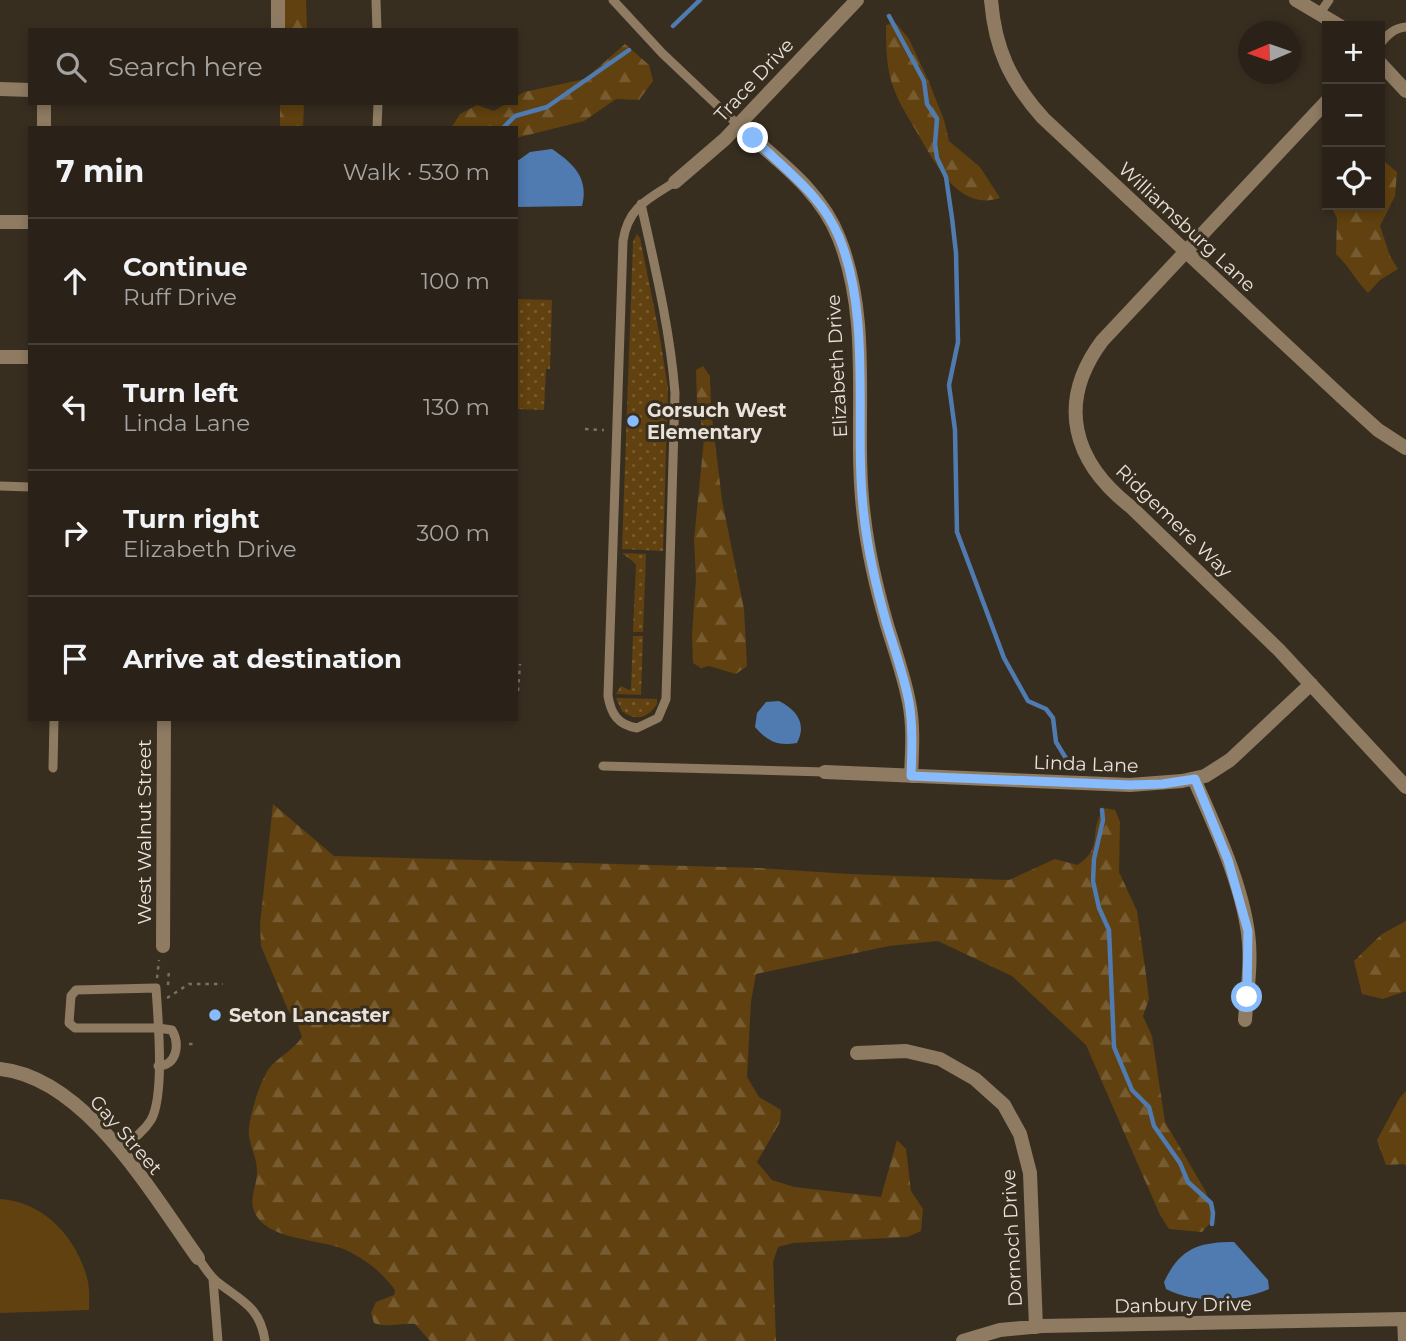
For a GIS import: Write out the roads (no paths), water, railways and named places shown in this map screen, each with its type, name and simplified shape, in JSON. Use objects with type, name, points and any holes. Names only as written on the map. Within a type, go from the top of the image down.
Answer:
[{"type":"street","points":[[278,0],[278,28]]},
{"type":"street","name":"Williamsburg Lane","points":[[991,0],[994,28],[1004,60],[1012,79],[1028,101],[1378,430],[1406,448]]},
{"type":"street","points":[[1296,0],[1325,6],[1336,21]]},
{"type":"street","name":"Trace Drive","points":[[675,182],[725,139],[854,1]]},
{"type":"street","points":[[1385,68],[1406,91]]},
{"type":"street","points":[[0,89],[28,90]]},
{"type":"street","points":[[44,105],[44,126]]},
{"type":"street","name":"Ridgemere Way","points":[[1322,106],[1101,341],[1083,369],[1076,401],[1079,440],[1091,466],[1114,493],[1279,650],[1403,777]]},
{"type":"street","name":"Elizabeth Drive","points":[[738,125],[808,189],[828,216],[846,257],[858,321],[860,464],[864,517],[874,573],[910,705],[911,776]]},
{"type":"street","points":[[0,222],[28,222]]},
{"type":"street","points":[[0,357],[28,357]]},
{"type":"street","name":"Linda Lane","points":[[825,772],[1130,785],[1195,779],[1230,760],[1311,684]]},
{"type":"street","name":"West Walnut Street","points":[[163,946],[164,721]]},
{"type":"street","points":[[1195,779],[1228,860],[1248,931],[1245,1020]]},
{"type":"street","name":"Dornoch Drive","points":[[857,1053],[906,1051],[940,1059],[975,1079],[1004,1105],[1020,1134],[1030,1173],[1036,1327]]},
{"type":"street","name":"Gay Street","points":[[0,1069],[48,1084],[87,1116],[118,1150],[198,1258]]},
{"type":"street","points":[[1405,1319],[1405,1341]]},
{"type":"street","name":"Danbury Drive","points":[[963,1341],[1000,1330],[1036,1327],[1405,1319]]},
{"type":"lane","points":[[376,0],[377,28]]},
{"type":"lane","name":"Elizabeth Drive","points":[[613,0],[662,53],[738,125]]},
{"type":"lane","points":[[1385,38],[1399,27],[1406,27]]},
{"type":"lane","points":[[377,126],[378,105]]},
{"type":"lane","points":[[640,204],[663,305],[675,393],[666,699],[659,718],[638,728],[622,723],[615,717],[608,696],[624,241],[625,227],[631,214],[640,204],[675,182]]},
{"type":"lane","points":[[0,486],[28,487]]},
{"type":"lane","points":[[53,768],[54,721]]},
{"type":"lane","points":[[603,766],[825,772]]},
{"type":"lane","points":[[118,1150],[145,1129],[157,1107],[158,1066],[159,1028],[156,988],[76,990],[71,996],[69,1023],[75,1028],[159,1028],[172,1030],[175,1036],[175,1055],[166,1066],[158,1066]]},
{"type":"lane","points":[[198,1258],[213,1279],[250,1306],[259,1317],[265,1341]]},
{"type":"lane","points":[[213,1279],[218,1341]]},
{"type":"water","points":[[552,149],[573,166],[583,187],[582,206],[518,207],[518,161],[530,152]]},
{"type":"water","points":[[779,701],[799,718],[801,730],[797,743],[774,742],[755,727],[757,713],[766,702]]},
{"type":"water","points":[[1234,1242],[1268,1280],[1269,1289],[1244,1297],[1217,1300],[1190,1297],[1166,1289],[1164,1282],[1184,1254],[1211,1243]]},
{"type":"waterway","points":[[673,26],[700,0]]},
{"type":"waterway","points":[[889,16],[924,81],[927,104],[937,119],[937,158],[946,177],[952,218],[956,253],[958,342],[949,385],[955,430],[957,532],[1004,658],[1028,701],[1046,709],[1053,718],[1056,742],[1067,760]]},
{"type":"waterway","points":[[505,126],[515,116],[547,107],[629,50]]},
{"type":"waterway","points":[[1102,810],[1103,820],[1094,859],[1093,881],[1099,908],[1109,930],[1114,1047],[1132,1090],[1149,1107],[1154,1126],[1180,1163],[1188,1182],[1211,1203],[1212,1224]]},
{"type":"place","name":"Gorsuch West Elementary","points":[[633,421]]},
{"type":"place","name":"Seton Lancaster","points":[[215,1015]]}]
